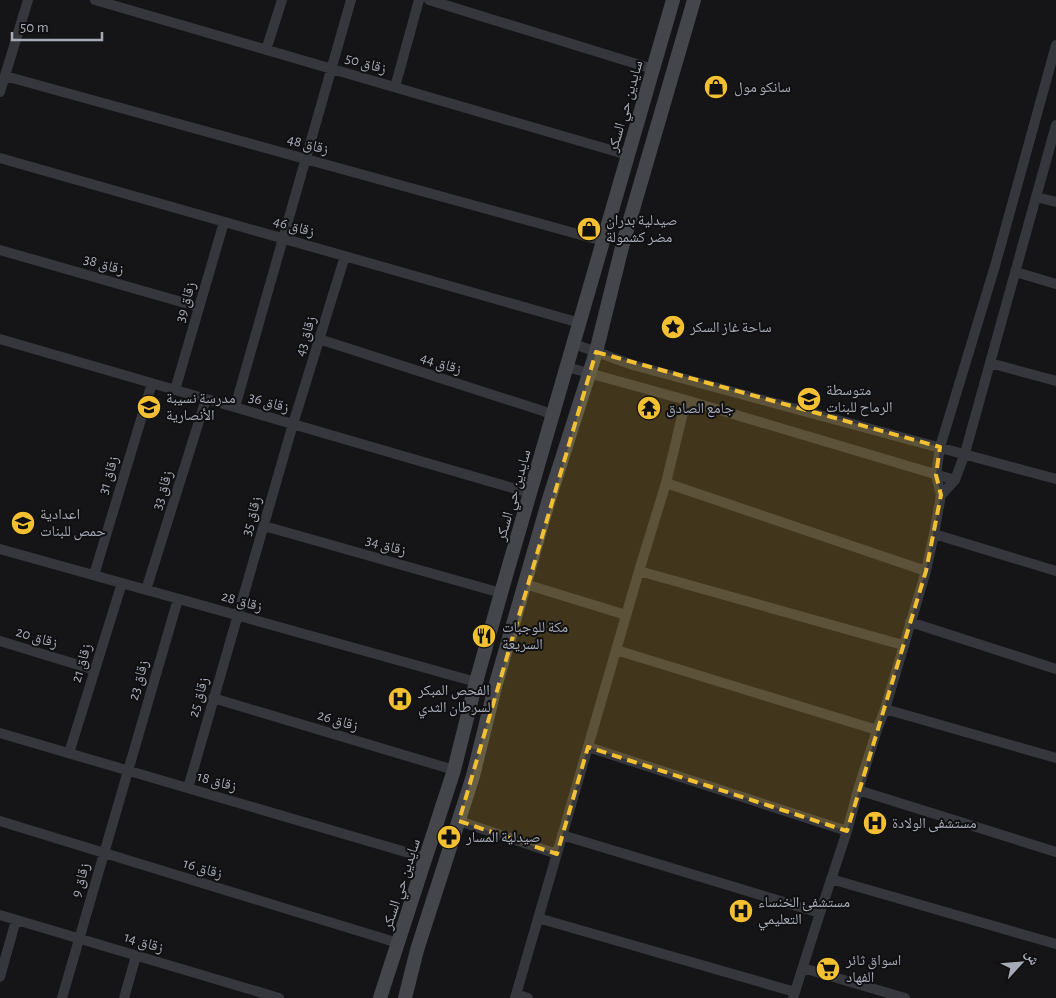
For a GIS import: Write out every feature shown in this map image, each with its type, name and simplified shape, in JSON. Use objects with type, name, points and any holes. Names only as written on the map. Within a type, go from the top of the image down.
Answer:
[{"type":"street","points":[[0,92],[28,0]]},
{"type":"street","name":"زقاق 50","points":[[95,0],[628,155]]},
{"type":"street","points":[[266,50],[282,0]]},
{"type":"street","points":[[235,407],[351,0]]},
{"type":"street","points":[[395,87],[419,0]]},
{"type":"street","points":[[429,0],[653,68]]},
{"type":"street","name":"سايدين حي السكر","points":[[380,998],[454,770],[501,593],[673,0]]},
{"type":"street","points":[[405,998],[417,950],[473,776],[495,687],[570,430],[596,352],[622,246],[694,0]]},
{"type":"street","points":[[538,918],[794,995],[847,831],[876,730],[885,709],[926,571],[942,495],[936,475],[940,447],[996,266],[1056,45]]},
{"type":"street","name":"زقاق 48","points":[[5,76],[603,241]]},
{"type":"street","points":[[942,495],[955,480],[965,453],[1056,125]]},
{"type":"street","name":"زقاق 46","points":[[0,158],[580,323]]},
{"type":"street","points":[[1036,197],[1056,202]]},
{"type":"street","name":"زقاق 39","points":[[175,390],[224,222]]},
{"type":"street","name":"زقاق 38","points":[[0,250],[199,307]]},
{"type":"street","name":"زقاق 43","points":[[293,424],[345,256]]},
{"type":"street","points":[[1016,272],[1056,284]]},
{"type":"street","name":"زقاق 36","points":[[0,339],[530,493]]},
{"type":"street","name":"زقاق 44","points":[[319,339],[543,411],[553,416]]},
{"type":"street","points":[[574,344],[633,365],[1056,479]]},
{"type":"street","points":[[990,363],[1056,381]]},
{"type":"street","points":[[568,367],[955,480]]},
{"type":"street","name":"زقاق 31","points":[[94,575],[152,383]]},
{"type":"street","name":"زقاق 33","points":[[146,590],[206,399]]},
{"type":"street","points":[[528,998],[516,996],[666,483],[686,400]]},
{"type":"street","name":"زقاق 35","points":[[237,615],[293,424]]},
{"type":"street","points":[[666,483],[926,571]]},
{"type":"street","name":"زقاق 34","points":[[264,526],[501,593]]},
{"type":"street","points":[[934,534],[1056,571]]},
{"type":"street","name":"زقاق 28","points":[[0,549],[476,682]]},
{"type":"street","points":[[639,571],[903,646]]},
{"type":"street","name":"زقاق 21","points":[[69,753],[122,583]]},
{"type":"street","points":[[525,584],[626,615]]},
{"type":"street","name":"زقاق 23","points":[[127,770],[178,598]]},
{"type":"street","name":"زقاق 25","points":[[188,788],[237,615]]},
{"type":"street","points":[[910,622],[1056,669]]},
{"type":"street","name":"زقاق 20","points":[[0,641],[94,670]]},
{"type":"street","points":[[616,650],[876,730]]},
{"type":"street","name":"زقاق 26","points":[[213,698],[454,770]]},
{"type":"street","points":[[885,709],[1056,758]]},
{"type":"street","name":"زقاق 18","points":[[0,733],[426,858]]},
{"type":"street","points":[[588,747],[847,831]]},
{"type":"street","name":"زقاق 9","points":[[62,998],[127,770]]},
{"type":"street","points":[[858,790],[1056,852]]},
{"type":"street","name":"زقاق 16","points":[[0,821],[398,944]]},
{"type":"street","points":[[459,822],[556,854]]},
{"type":"street","points":[[562,835],[820,913]]},
{"type":"street","points":[[831,879],[1056,944]]},
{"type":"street","name":"زقاق 14","points":[[0,915],[279,998]]},
{"type":"street","points":[[0,977],[16,920]]},
{"type":"street","points":[[124,998],[136,956]]},
{"type":"street","points":[[802,968],[905,998]]},
{"type":"highlighted area","points":[[596,352],[940,447],[936,475],[941,495],[926,571],[847,831],[588,747],[557,854],[459,821]]},
{"type":"place","name":"سانكو مول","points":[[716,87]]},
{"type":"place","name":"صيدلية بدران مضر كشمولة","points":[[589,229]]},
{"type":"place","name":"ساحة غاز السكر","points":[[673,327]]},
{"type":"place","name":"متوسطة الرماح للبنات","points":[[809,399]]},
{"type":"place","name":"مدرسة نسيبة الأنصارية","points":[[149,407]]},
{"type":"place","name":"جامع الصادق","points":[[649,408]]},
{"type":"place","name":"اعدادية حمص للبنات","points":[[23,523]]},
{"type":"place","name":"مكة للوجبات السريعة","points":[[484,636]]},
{"type":"place","name":"الفحص المبكر لسرطان الثدي","points":[[400,699]]},
{"type":"place","name":"مستشفى الولادة","points":[[875,823]]},
{"type":"place","name":"صيدلية المسار","points":[[449,837]]},
{"type":"place","name":"مستشفئ الخنساء التعليمي","points":[[741,911]]},
{"type":"place","name":"اسواق ثائر الفهاد","points":[[828,969]]}]
